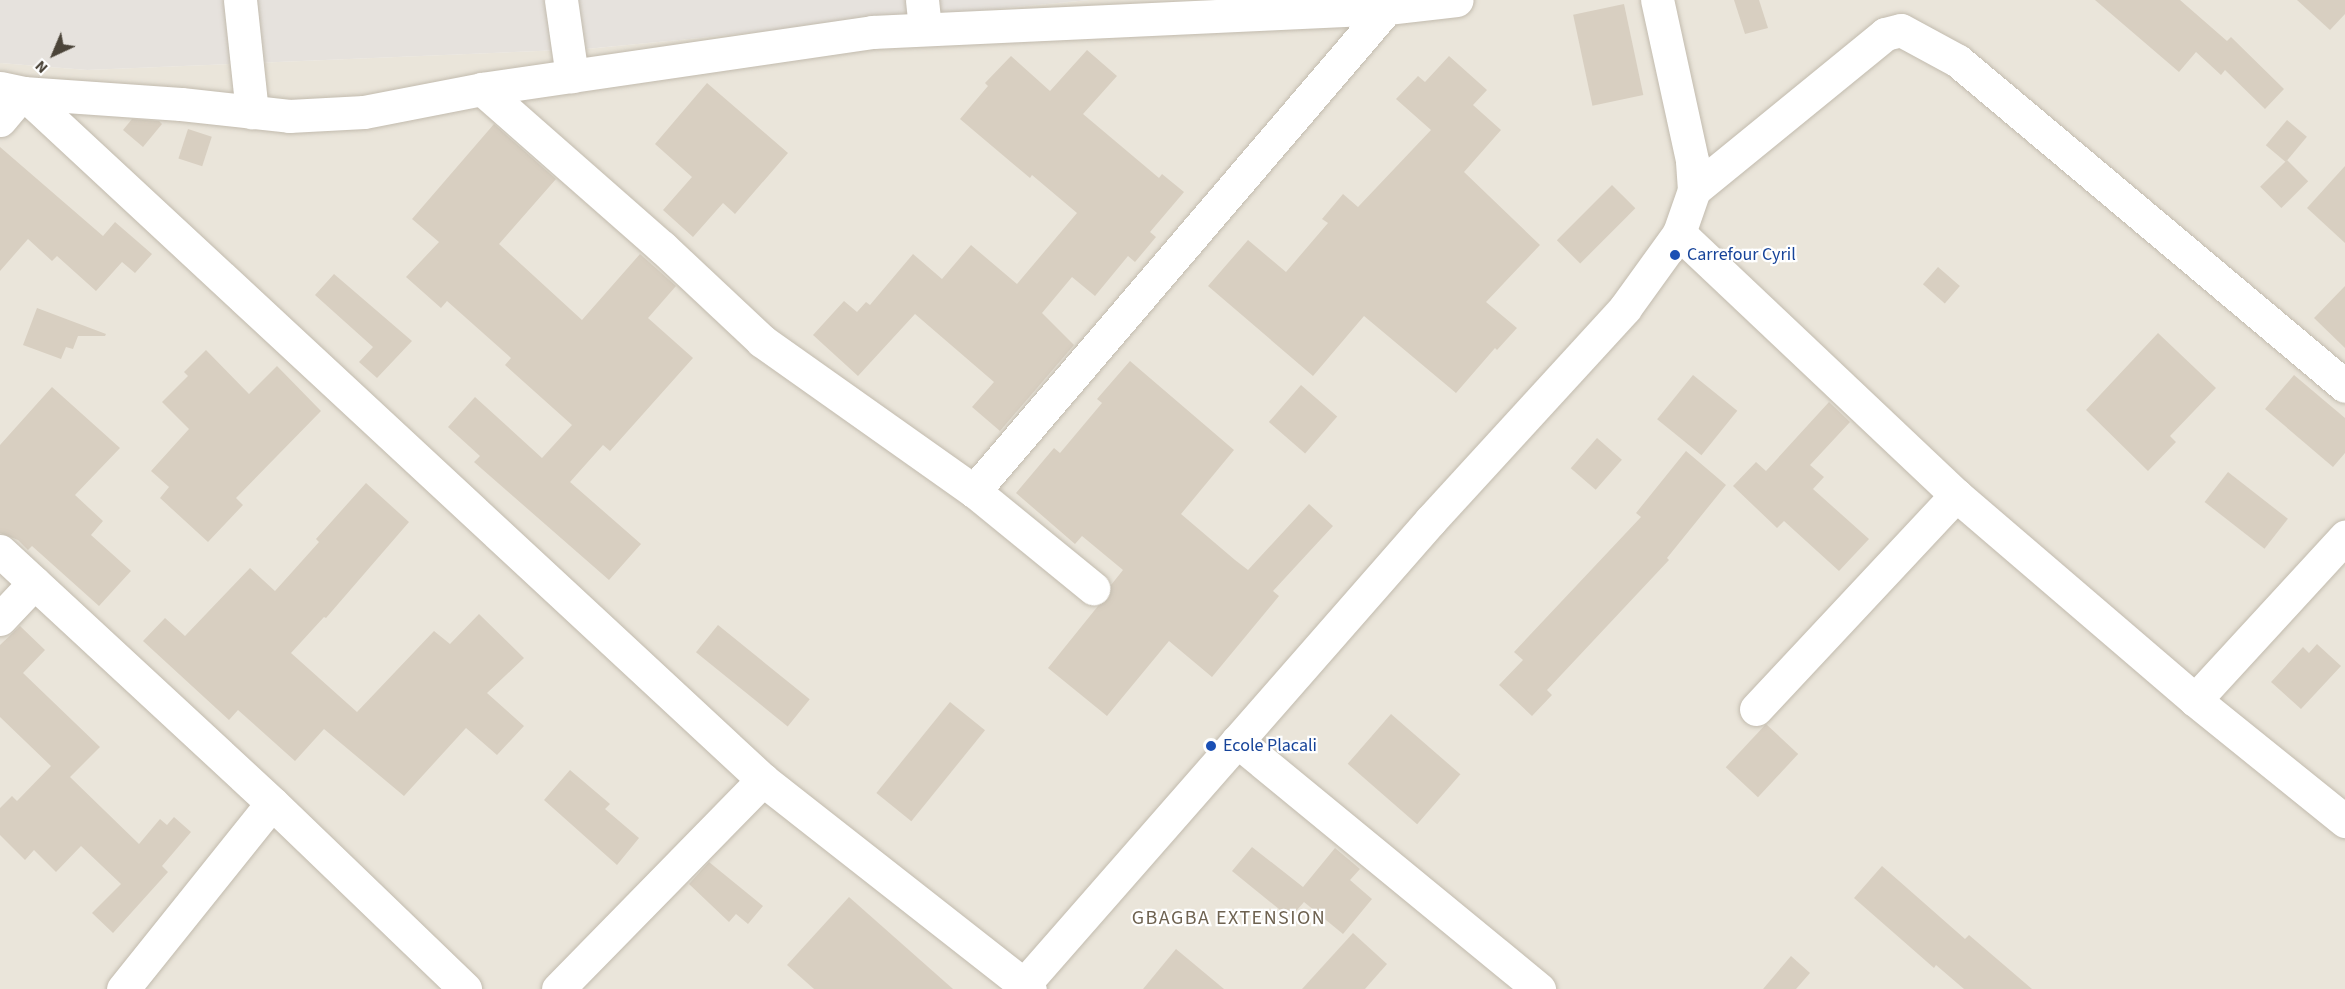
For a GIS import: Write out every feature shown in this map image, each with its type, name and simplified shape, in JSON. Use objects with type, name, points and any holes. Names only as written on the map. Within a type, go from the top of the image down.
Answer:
[{"type":"street","points":[[240,0],[252,112]]},
{"type":"street","points":[[561,0],[572,76]]},
{"type":"street","points":[[12,91],[181,104],[289,116],[364,112],[482,90],[872,32],[923,15],[1388,8],[1458,0]]},
{"type":"street","points":[[12,91],[764,780],[1025,987],[1431,520],[1625,308],[1679,233],[1694,190],[1686,123],[1657,0]]},
{"type":"street","points":[[974,491],[1388,8]]},
{"type":"street","points":[[1694,190],[1885,34],[1901,30],[1958,61],[2345,386]]},
{"type":"street","points":[[482,90],[662,248],[762,341],[974,491],[1093,588]]},
{"type":"street","points":[[0,120],[12,91]]},
{"type":"street","points":[[1679,233],[1956,495],[2195,700],[2345,821]]},
{"type":"street","points":[[1756,710],[1956,495]]},
{"type":"street","points":[[2195,700],[2345,537]]},
{"type":"street","points":[[0,551],[272,804],[465,989]]},
{"type":"street","points":[[0,620],[34,583]]},
{"type":"street","points":[[1237,741],[1539,989]]},
{"type":"street","points":[[558,989],[764,780]]},
{"type":"street","points":[[123,989],[272,804]]},
{"type":"shaded area","points":[[0,0],[1089,0],[586,49],[87,70],[0,63]]},
{"type":"shaded area","points":[[1089,0],[2345,0],[2345,989],[0,989],[0,63],[87,70],[586,49]]},
{"type":"building","points":[[1734,0],[1759,0],[1768,28],[1745,34]]},
{"type":"building","points":[[2095,0],[2180,0],[2227,41],[2231,37],[2284,89],[2265,109],[2225,70],[2221,75],[2196,52],[2179,72]]},
{"type":"building","points":[[2297,0],[2345,0],[2345,14],[2330,30]]},
{"type":"building","points":[[1624,4],[1643,95],[1592,106],[1573,15]]},
{"type":"building","points":[[1087,50],[1117,76],[1083,114],[1159,178],[1162,174],[1184,192],[1150,232],[1156,237],[1135,262],[1128,256],[1095,296],[1072,277],[1042,313],[1074,345],[1000,431],[972,407],[994,382],[915,314],[858,376],[813,335],[844,301],[857,312],[866,302],[870,305],[913,254],[942,279],[971,245],[1017,284],[1077,213],[1032,175],[1030,178],[960,119],[988,86],[985,83],[1011,56],[1050,91]]},
{"type":"building","points":[[1449,56],[1487,90],[1473,105],[1501,130],[1464,172],[1540,245],[1486,302],[1517,328],[1497,350],[1495,348],[1456,393],[1364,316],[1313,376],[1208,286],[1248,240],[1286,272],[1328,223],[1322,219],[1343,194],[1358,207],[1431,130],[1396,99],[1418,76],[1425,82]]},
{"type":"building","points":[[707,83],[788,153],[735,214],[723,203],[693,237],[663,210],[692,177],[655,144]]},
{"type":"building","points":[[132,119],[159,121],[162,124],[143,147],[123,130]]},
{"type":"building","points":[[2287,120],[2307,137],[2286,162],[2266,145]]},
{"type":"building","points":[[494,124],[556,179],[499,244],[582,320],[640,254],[676,286],[648,318],[693,358],[610,451],[603,445],[570,482],[641,544],[609,580],[474,462],[480,456],[448,427],[475,397],[542,458],[572,425],[505,365],[511,358],[447,301],[441,308],[406,277],[439,242],[412,219]]},
{"type":"building","points":[[188,129],[212,137],[202,166],[178,158]]},
{"type":"building","points":[[0,147],[103,236],[115,222],[152,254],[135,273],[122,262],[96,291],[57,256],[52,261],[28,239],[0,271]]},
{"type":"building","points":[[2287,160],[2308,181],[2281,208],[2260,187]]},
{"type":"building","points":[[2345,166],[2345,243],[2307,208]]},
{"type":"building","points":[[1612,185],[1635,208],[1580,263],[1557,240]]},
{"type":"building","points":[[1938,267],[1960,286],[1945,303],[1923,284]]},
{"type":"building","points":[[334,274],[412,341],[377,378],[359,362],[373,347],[315,295]]},
{"type":"building","points":[[2345,286],[2345,348],[2314,318]]},
{"type":"building","points":[[37,308],[106,334],[105,336],[78,336],[73,349],[66,347],[61,359],[23,345]]},
{"type":"building","points":[[2158,333],[2216,388],[2170,436],[2176,442],[2148,471],[2086,410]]},
{"type":"building","points":[[206,350],[249,394],[277,366],[321,411],[236,498],[243,505],[208,542],[160,498],[169,487],[151,471],[189,429],[162,402],[188,376],[184,372]]},
{"type":"building","points":[[1130,361],[1234,450],[1181,514],[1235,560],[1248,570],[1309,504],[1333,526],[1273,591],[1279,596],[1212,677],[1169,641],[1107,716],[1048,668],[1098,606],[1108,599],[1111,585],[1123,570],[1082,536],[1075,544],[1016,493],[1054,448],[1060,453],[1102,403],[1097,399]]},
{"type":"building","points":[[1693,375],[1737,411],[1701,455],[1657,419]]},
{"type":"building","points":[[2294,375],[2345,418],[2345,453],[2333,467],[2265,409]]},
{"type":"building","points":[[1301,385],[1337,416],[1305,453],[1269,422]]},
{"type":"building","points":[[52,387],[120,448],[75,495],[103,521],[91,535],[131,571],[99,606],[32,546],[28,550],[18,540],[0,533],[0,445]]},
{"type":"building","points":[[1829,402],[1850,422],[1810,465],[1824,477],[1813,489],[1869,539],[1839,571],[1784,521],[1777,528],[1733,486],[1756,462],[1766,471]]},
{"type":"building","points":[[1597,438],[1622,460],[1596,490],[1571,468]]},
{"type":"building","points":[[1686,451],[1726,485],[1667,558],[1669,560],[1547,690],[1552,695],[1532,716],[1499,685],[1523,660],[1514,652],[1641,517],[1636,513]]},
{"type":"building","points":[[2228,472],[2288,519],[2264,549],[2205,502]]},
{"type":"building","points":[[366,483],[409,522],[326,618],[324,617],[291,653],[357,712],[434,631],[450,644],[479,614],[524,658],[487,693],[524,726],[497,755],[466,728],[404,796],[324,729],[295,761],[238,710],[229,720],[143,641],[165,618],[185,636],[250,568],[275,591],[319,542],[316,539]]},
{"type":"building","points":[[718,625],[810,699],[788,726],[696,652]]},
{"type":"building","points":[[20,626],[45,650],[23,673],[100,747],[70,777],[139,844],[160,819],[167,825],[174,817],[191,832],[162,866],[168,872],[113,933],[92,913],[121,884],[81,846],[56,872],[34,850],[25,860],[0,835],[0,808],[12,796],[17,801],[51,766],[0,717],[0,645]]},
{"type":"building","points":[[2317,644],[2341,666],[2301,709],[2271,682],[2303,647],[2309,653]]},
{"type":"building","points":[[950,702],[985,730],[911,821],[876,793]]},
{"type":"building","points":[[1391,714],[1460,774],[1417,824],[1348,764]]},
{"type":"building","points":[[1766,724],[1798,754],[1758,797],[1726,767]]},
{"type":"building","points":[[570,770],[610,804],[605,809],[639,838],[617,865],[544,800]]},
{"type":"building","points":[[1252,847],[1303,887],[1335,848],[1360,869],[1350,880],[1372,899],[1343,934],[1304,902],[1290,918],[1232,871]]},
{"type":"building","points":[[709,862],[763,906],[748,924],[736,914],[729,922],[689,884]]},
{"type":"building","points":[[1882,866],[1965,939],[1969,935],[2032,989],[1964,989],[1936,965],[1934,968],[1854,898]]},
{"type":"building","points":[[849,897],[953,989],[814,989],[787,965]]},
{"type":"building","points":[[1353,933],[1387,964],[1365,989],[1302,989]]},
{"type":"building","points":[[1176,949],[1224,989],[1143,989]]},
{"type":"building","points":[[1791,956],[1810,973],[1796,989],[1763,989]]},
{"type":"place","name":"Carrefour Cyril","points":[[1675,255]]},
{"type":"place","name":"Ecole Placali","points":[[1211,746]]},
{"type":"district","name":"GBAGBA EXTENSION","points":[[1229,918]]}]
